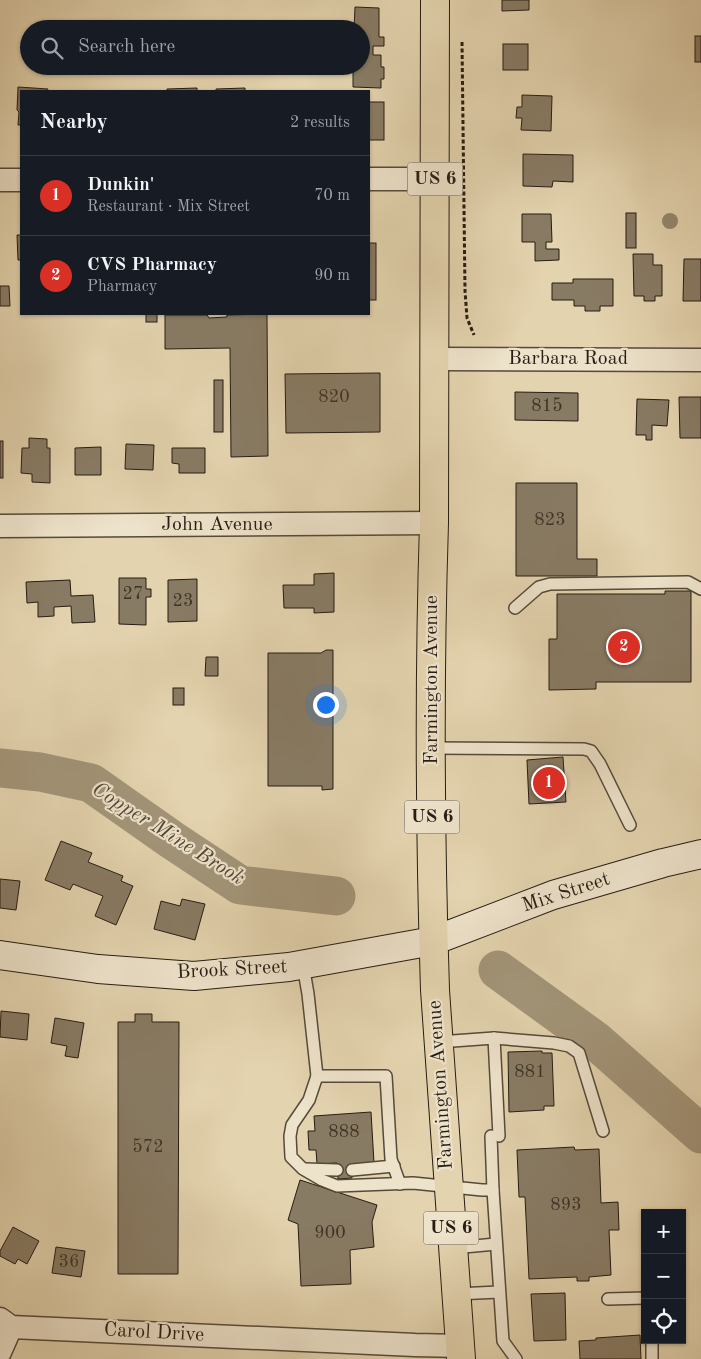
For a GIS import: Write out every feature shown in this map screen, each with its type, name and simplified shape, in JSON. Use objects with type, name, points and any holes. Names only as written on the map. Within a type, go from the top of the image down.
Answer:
[{"type":"highway","name":"Farmington Avenue","points":[[435,0],[434,523],[431,610],[433,940],[448,1185],[461,1352]]},
{"type":"street","points":[[370,179],[436,179]]},
{"type":"street","points":[[0,180],[20,180]]},
{"type":"street","name":"Barbara Road","points":[[435,358],[701,360]]},
{"type":"street","name":"John Avenue","points":[[0,526],[434,523]]},
{"type":"street","name":"Mix Street","points":[[433,940],[553,895],[701,854]]},
{"type":"street","name":"Brook Street","points":[[0,955],[98,969],[194,976],[303,965],[433,940]]},
{"type":"street","points":[[0,1352],[6,1323]]},
{"type":"street","name":"Carol Drive","points":[[6,1323],[415,1346],[461,1352]]},
{"type":"lane","points":[[515,608],[539,587],[550,584],[688,582],[701,589]]},
{"type":"lane","points":[[431,748],[584,748],[591,751],[600,764],[630,825]]},
{"type":"lane","points":[[303,965],[317,1076],[309,1100],[292,1125],[290,1136],[291,1157],[303,1170],[338,1186],[413,1183],[493,1190]]},
{"type":"lane","points":[[494,1038],[495,1136],[493,1190],[502,1341],[516,1359]]},
{"type":"lane","points":[[439,1042],[494,1038],[569,1046],[579,1054],[603,1131]]},
{"type":"lane","points":[[317,1076],[386,1076],[392,1159],[400,1184]]},
{"type":"lane","points":[[352,1170],[394,1166]]},
{"type":"lane","points":[[370,1168],[374,1185]]},
{"type":"lane","points":[[303,1170],[337,1170]]},
{"type":"lane","points":[[453,1248],[496,1244]]},
{"type":"lane","points":[[456,1294],[499,1292]]},
{"type":"lane","points":[[608,1299],[641,1298]]},
{"type":"lane","points":[[652,1344],[652,1359]]},
{"type":"path","points":[[462,36],[465,291],[467,318],[474,335]]},
{"type":"building","points":[[502,0],[529,0],[529,10],[502,11]]},
{"type":"building","points":[[355,7],[379,8],[379,37],[384,37],[384,46],[373,46],[373,55],[381,55],[381,67],[384,67],[384,79],[381,79],[381,88],[353,87],[353,75],[370,75],[370,20],[354,20]]},
{"type":"building","points":[[695,36],[701,36],[701,62],[695,62]]},
{"type":"building","points":[[503,44],[528,44],[528,70],[503,70]]},
{"type":"building","points":[[18,87],[48,89],[20,90],[20,125],[18,125],[19,112],[17,110]]},
{"type":"building","points":[[197,88],[197,90],[167,90]]},
{"type":"building","points":[[245,88],[245,90],[216,90]]},
{"type":"building","points":[[522,95],[552,96],[551,131],[521,130],[522,118],[516,118],[517,107],[522,107]]},
{"type":"building","points":[[370,102],[384,102],[384,140],[370,140]]},
{"type":"building","points":[[523,154],[573,155],[573,182],[553,181],[552,187],[523,186]]},
{"type":"building","points":[[626,213],[636,213],[636,248],[626,248]]},
{"type":"building","points":[[522,214],[551,214],[552,242],[546,242],[546,249],[559,249],[559,260],[535,261],[535,242],[522,242]]},
{"type":"building","points":[[17,235],[20,235],[20,260],[18,260]]},
{"type":"building","points":[[370,243],[376,243],[376,300],[370,300]]},
{"type":"building","points":[[633,254],[653,254],[653,265],[662,265],[662,296],[655,296],[655,301],[644,301],[644,296],[634,296]]},
{"type":"building","points":[[684,259],[701,259],[701,301],[683,301]]},
{"type":"building","points":[[573,279],[613,279],[613,306],[600,306],[600,311],[585,311],[585,306],[574,306],[574,300],[552,300],[552,283],[573,283]]},
{"type":"building","points":[[0,286],[9,286],[10,306],[0,306]]},
{"type":"building","points":[[146,315],[157,315],[157,322],[146,322]]},
{"type":"building","points":[[165,315],[207,315],[209,318],[227,317],[227,315],[267,315],[268,456],[231,457],[230,348],[165,349]]},
{"type":"building","points":[[380,373],[380,432],[286,433],[285,374]]},
{"type":"building","points":[[214,380],[223,380],[223,432],[214,432]]},
{"type":"building","points":[[515,392],[578,393],[578,421],[515,420]]},
{"type":"building","points":[[679,397],[701,397],[701,438],[680,438]]},
{"type":"building","points":[[637,399],[669,400],[667,426],[652,425],[652,440],[646,440],[646,435],[636,435]]},
{"type":"building","points":[[29,438],[47,439],[47,448],[50,448],[50,483],[32,482],[32,474],[21,473],[22,448],[29,448]]},
{"type":"building","points":[[0,441],[3,441],[3,478],[0,478]]},
{"type":"building","points":[[126,444],[154,445],[153,470],[125,469]]},
{"type":"building","points":[[101,447],[101,475],[75,475],[75,448]]},
{"type":"building","points":[[172,448],[205,448],[205,473],[179,473],[179,464],[172,463]]},
{"type":"building","points":[[516,483],[577,483],[577,559],[597,559],[597,576],[516,576]]},
{"type":"building","points":[[334,573],[334,612],[314,613],[314,608],[284,608],[283,585],[314,585],[314,574]]},
{"type":"building","points":[[119,578],[146,578],[146,589],[151,589],[151,597],[146,597],[146,625],[119,624]]},
{"type":"building","points":[[197,579],[197,621],[168,622],[168,580]]},
{"type":"building","points":[[70,580],[71,596],[93,595],[95,622],[72,623],[71,606],[54,607],[54,616],[38,617],[38,602],[27,603],[26,582]]},
{"type":"building","points":[[665,591],[691,591],[691,682],[596,682],[596,689],[549,690],[549,639],[557,639],[557,594],[665,594]]},
{"type":"building","points":[[326,650],[333,650],[333,789],[322,790],[322,786],[268,786],[268,653],[321,653]]},
{"type":"building","points":[[206,657],[218,657],[218,676],[205,676]]},
{"type":"building","points":[[173,688],[184,688],[184,705],[173,705]]},
{"type":"building","points":[[563,757],[566,802],[529,804],[527,760]]},
{"type":"building","points":[[61,841],[92,853],[88,862],[123,876],[121,881],[133,886],[116,925],[95,916],[103,896],[73,884],[70,890],[45,880]]},
{"type":"building","points":[[0,879],[20,881],[16,910],[0,908]]},
{"type":"building","points":[[182,899],[205,904],[195,940],[154,929],[161,901],[180,906]]},
{"type":"building","points":[[1,1011],[29,1014],[27,1040],[0,1037]]},
{"type":"building","points":[[135,1014],[152,1014],[152,1022],[179,1022],[178,1274],[118,1274],[118,1022],[135,1022]]},
{"type":"building","points":[[55,1018],[84,1023],[78,1058],[65,1056],[67,1046],[51,1043]]},
{"type":"building","points":[[542,1051],[542,1053],[552,1053],[554,1106],[544,1106],[544,1110],[509,1112],[508,1052]]},
{"type":"building","points":[[371,1112],[374,1163],[351,1165],[352,1178],[338,1179],[337,1163],[317,1164],[316,1150],[309,1150],[308,1131],[315,1131],[314,1116]]},
{"type":"building","points":[[574,1147],[575,1150],[599,1149],[601,1203],[618,1202],[619,1230],[609,1230],[611,1275],[589,1277],[589,1281],[577,1281],[577,1277],[529,1279],[525,1197],[519,1197],[517,1150]]},
{"type":"building","points":[[300,1180],[377,1205],[372,1222],[374,1247],[350,1250],[351,1284],[301,1286],[298,1224],[288,1220]]},
{"type":"building","points":[[13,1227],[39,1241],[27,1264],[18,1259],[15,1264],[0,1256],[0,1251]]},
{"type":"building","points":[[56,1247],[85,1251],[81,1277],[52,1273]]},
{"type":"building","points":[[565,1293],[566,1340],[534,1341],[531,1294]]},
{"type":"building","points":[[640,1335],[641,1359],[580,1359],[579,1341]]},
{"type":"waterway","name":"Copper Mine Brook","points":[[0,768],[40,772],[91,783],[240,885],[336,896]]},
{"type":"waterway","name":"Copper Mine Brook","points":[[498,970],[596,1041],[701,1134]]},
{"type":"place","name":"CVS Pharmacy","points":[[624,647]]},
{"type":"place","name":"Dunkin'","points":[[549,783]]}]
